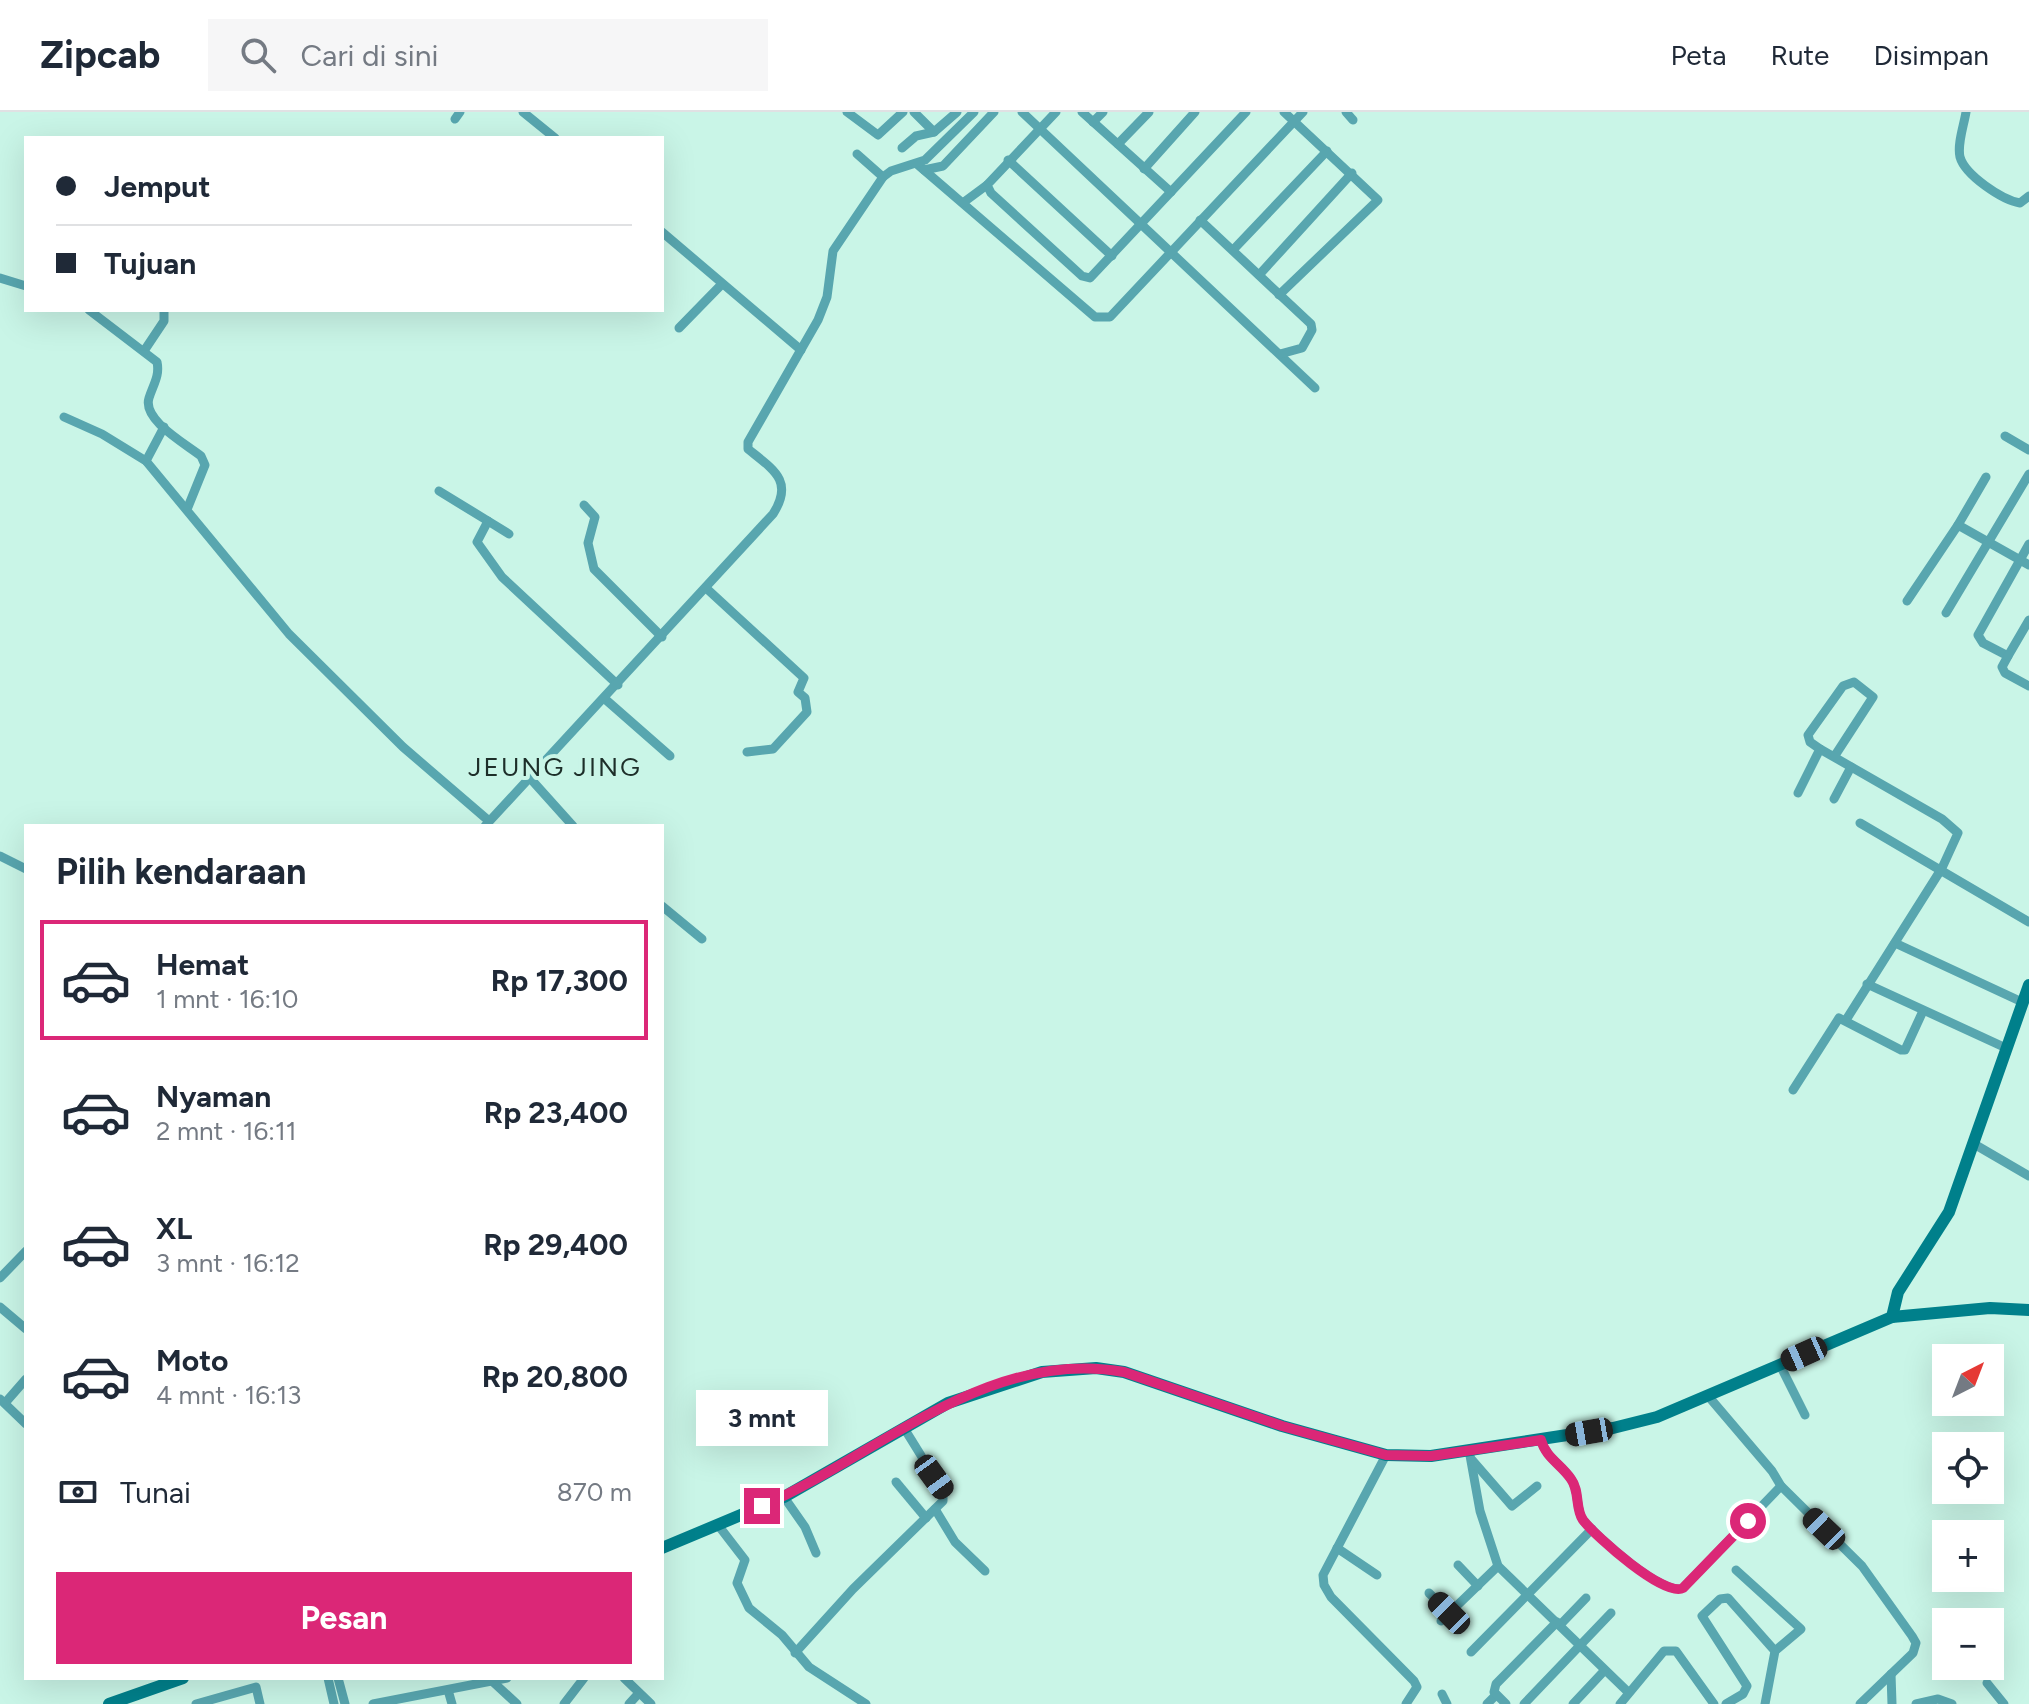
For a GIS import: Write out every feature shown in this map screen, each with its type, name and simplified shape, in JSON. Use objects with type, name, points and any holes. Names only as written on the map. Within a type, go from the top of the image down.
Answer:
[{"type":"street","points":[[523,112],[553,136]]},
{"type":"street","points":[[851,113],[878,135],[903,112]]},
{"type":"street","points":[[914,112],[934,132]]},
{"type":"street","points":[[902,148],[916,136],[934,132],[957,112]]},
{"type":"street","points":[[921,167],[974,112]]},
{"type":"street","points":[[64,417],[102,434],[146,461],[188,507],[236,573],[289,634],[403,747],[487,824],[662,637],[781,501],[780,478],[748,449],[748,442],[801,350],[827,297],[833,251],[883,177],[898,168],[943,166],[994,112]]},
{"type":"street","points":[[1022,112],[1315,388]]},
{"type":"street","points":[[964,202],[987,185],[1056,112]]},
{"type":"street","points":[[1082,112],[1171,192]]},
{"type":"street","points":[[1093,122],[1103,112]]},
{"type":"street","points":[[1118,144],[1149,112]]},
{"type":"street","points":[[1144,169],[1195,112]]},
{"type":"street","points":[[987,185],[991,193],[1082,276],[1090,278],[1246,112]]},
{"type":"street","points":[[1279,295],[1375,205],[1375,194],[1284,112]]},
{"type":"street","points":[[921,167],[1095,317],[1102,319],[1110,317],[1303,112]]},
{"type":"street","points":[[1966,112],[1959,151],[1965,166],[2009,200],[2020,203],[2029,196]]},
{"type":"street","points":[[1233,250],[1327,151]]},
{"type":"street","points":[[857,154],[883,177]]},
{"type":"street","points":[[1008,160],[1112,256]]},
{"type":"street","points":[[1259,275],[1352,173]]},
{"type":"street","points":[[1200,220],[1306,319],[1312,330],[1302,348],[1280,354]]},
{"type":"street","points":[[664,234],[801,350]]},
{"type":"street","points":[[0,278],[24,285]]},
{"type":"street","points":[[679,328],[721,285]]},
{"type":"street","points":[[92,312],[157,362],[159,370],[148,400],[149,409],[164,427],[204,461],[204,472],[188,507]]},
{"type":"street","points":[[144,351],[164,321],[164,312]]},
{"type":"street","points":[[146,461],[164,427]]},
{"type":"street","points":[[2005,436],[2029,450]]},
{"type":"street","points":[[1946,613],[2029,474]]},
{"type":"street","points":[[1907,601],[1986,477]]},
{"type":"street","points":[[439,491],[509,534]]},
{"type":"street","points":[[584,505],[595,517],[588,543],[598,576],[662,637]]},
{"type":"street","points":[[488,521],[477,542],[502,577],[618,685]]},
{"type":"street","points":[[1958,525],[2024,563]]},
{"type":"street","points":[[2008,656],[1983,643],[1978,635],[2024,563],[2029,544]]},
{"type":"street","points":[[706,588],[804,678],[798,692],[805,698],[807,712],[773,749],[747,752]]},
{"type":"street","points":[[2029,620],[2002,669],[2029,686]]},
{"type":"street","points":[[1834,757],[1872,700],[1872,694],[1854,682],[1843,686],[1808,735],[1810,742],[1820,749],[1955,827],[1956,842],[1846,1020]]},
{"type":"street","points":[[605,699],[670,756]]},
{"type":"street","points":[[1798,793],[1820,749]]},
{"type":"street","points":[[1834,799],[1851,767]]},
{"type":"street","points":[[529,777],[571,824]]},
{"type":"street","points":[[1860,823],[1942,868],[2029,922]]},
{"type":"street","points":[[0,856],[24,868]]},
{"type":"street","points":[[664,908],[702,939]]},
{"type":"street","points":[[1895,943],[2022,1002]]},
{"type":"street","points":[[1867,984],[2006,1048]]},
{"type":"street","points":[[1892,1317],[1898,1292],[1949,1212],[2029,985]]},
{"type":"street","points":[[1793,1090],[1835,1021],[1846,1020],[1905,1050],[1923,1011]]},
{"type":"street","points":[[1974,1144],[2029,1176]]},
{"type":"street","points":[[0,1278],[24,1253]]},
{"type":"street","points":[[0,1307],[24,1327]]},
{"type":"street","points":[[664,1547],[784,1497],[948,1403],[1042,1372],[1096,1368],[1124,1372],[1282,1426],[1386,1455],[1470,1454],[1657,1417],[1892,1317],[1990,1308],[2029,1310]]},
{"type":"street","points":[[1780,1365],[1805,1415]]},
{"type":"street","points":[[24,1381],[3,1401],[24,1422]]},
{"type":"street","points":[[1709,1397],[1772,1471],[1781,1486],[1862,1566],[1916,1643],[1913,1653],[1860,1704]]},
{"type":"street","points":[[795,1653],[853,1589],[943,1501],[943,1491],[904,1428]]},
{"type":"street","points":[[1541,1440],[1548,1456],[1574,1483],[1580,1516],[1657,1585],[1679,1591],[1781,1486]]},
{"type":"street","points":[[1470,1454],[1512,1506],[1537,1486]]},
{"type":"street","points":[[1470,1454],[1480,1511],[1498,1566],[1628,1692]]},
{"type":"street","points":[[1386,1455],[1323,1575],[1324,1585],[1414,1681],[1417,1687],[1406,1704]]},
{"type":"street","points":[[896,1482],[926,1518]]},
{"type":"street","points":[[784,1497],[805,1527],[816,1553]]},
{"type":"street","points":[[935,1509],[955,1542],[985,1571]]},
{"type":"street","points":[[718,1525],[745,1560],[737,1583],[742,1598],[782,1635],[795,1653],[829,1682],[866,1704]]},
{"type":"street","points":[[1471,1652],[1592,1529]]},
{"type":"street","points":[[1337,1548],[1377,1575]]},
{"type":"street","points":[[1458,1565],[1478,1586]]},
{"type":"street","points":[[1441,1621],[1498,1566]]},
{"type":"street","points":[[1736,1570],[1801,1629],[1775,1651],[1765,1704]]},
{"type":"street","points":[[1429,1593],[1449,1613]]},
{"type":"street","points":[[1487,1704],[1496,1695],[1496,1684],[1586,1598]]},
{"type":"street","points":[[1731,1702],[1747,1686],[1702,1616],[1720,1599],[1728,1598],[1775,1651]]},
{"type":"street","points":[[1524,1704],[1611,1613]]},
{"type":"street","points":[[1620,1704],[1664,1651],[1670,1649],[1676,1651],[1714,1704]]},
{"type":"street","points":[[1573,1704],[1604,1671]]},
{"type":"street","points":[[1891,1674],[1892,1704]]},
{"type":"street","points":[[109,1704],[177,1680]]},
{"type":"street","points":[[328,1680],[334,1704]]},
{"type":"street","points":[[339,1680],[345,1704]]},
{"type":"street","points":[[373,1704],[399,1702],[497,1680]]},
{"type":"street","points":[[564,1704],[582,1680]]},
{"type":"street","points":[[626,1680],[651,1704]]},
{"type":"street","points":[[492,1681],[517,1704]]},
{"type":"street","points":[[1987,1683],[2004,1704]]},
{"type":"street","points":[[197,1704],[256,1687],[260,1704]]},
{"type":"street","points":[[448,1690],[452,1704]]},
{"type":"street","points":[[235,1704],[236,1693]]},
{"type":"street","points":[[629,1704],[639,1693]]},
{"type":"street","points":[[1442,1694],[1447,1704]]},
{"type":"street","points":[[1496,1695],[1506,1704]]},
{"type":"street","points":[[1916,1704],[1938,1699],[1952,1704]]},
{"type":"district","name":"JEUNG JING","points":[[555,767]]},
{"type":"route","points":[[762,1506],[784,1497],[948,1403],[1042,1372],[1096,1368],[1155,1381],[1282,1426],[1386,1455],[1431,1456],[1541,1440],[1548,1456],[1574,1483],[1580,1516],[1584,1521],[1657,1585],[1675,1591],[1683,1588],[1748,1521]]}]
